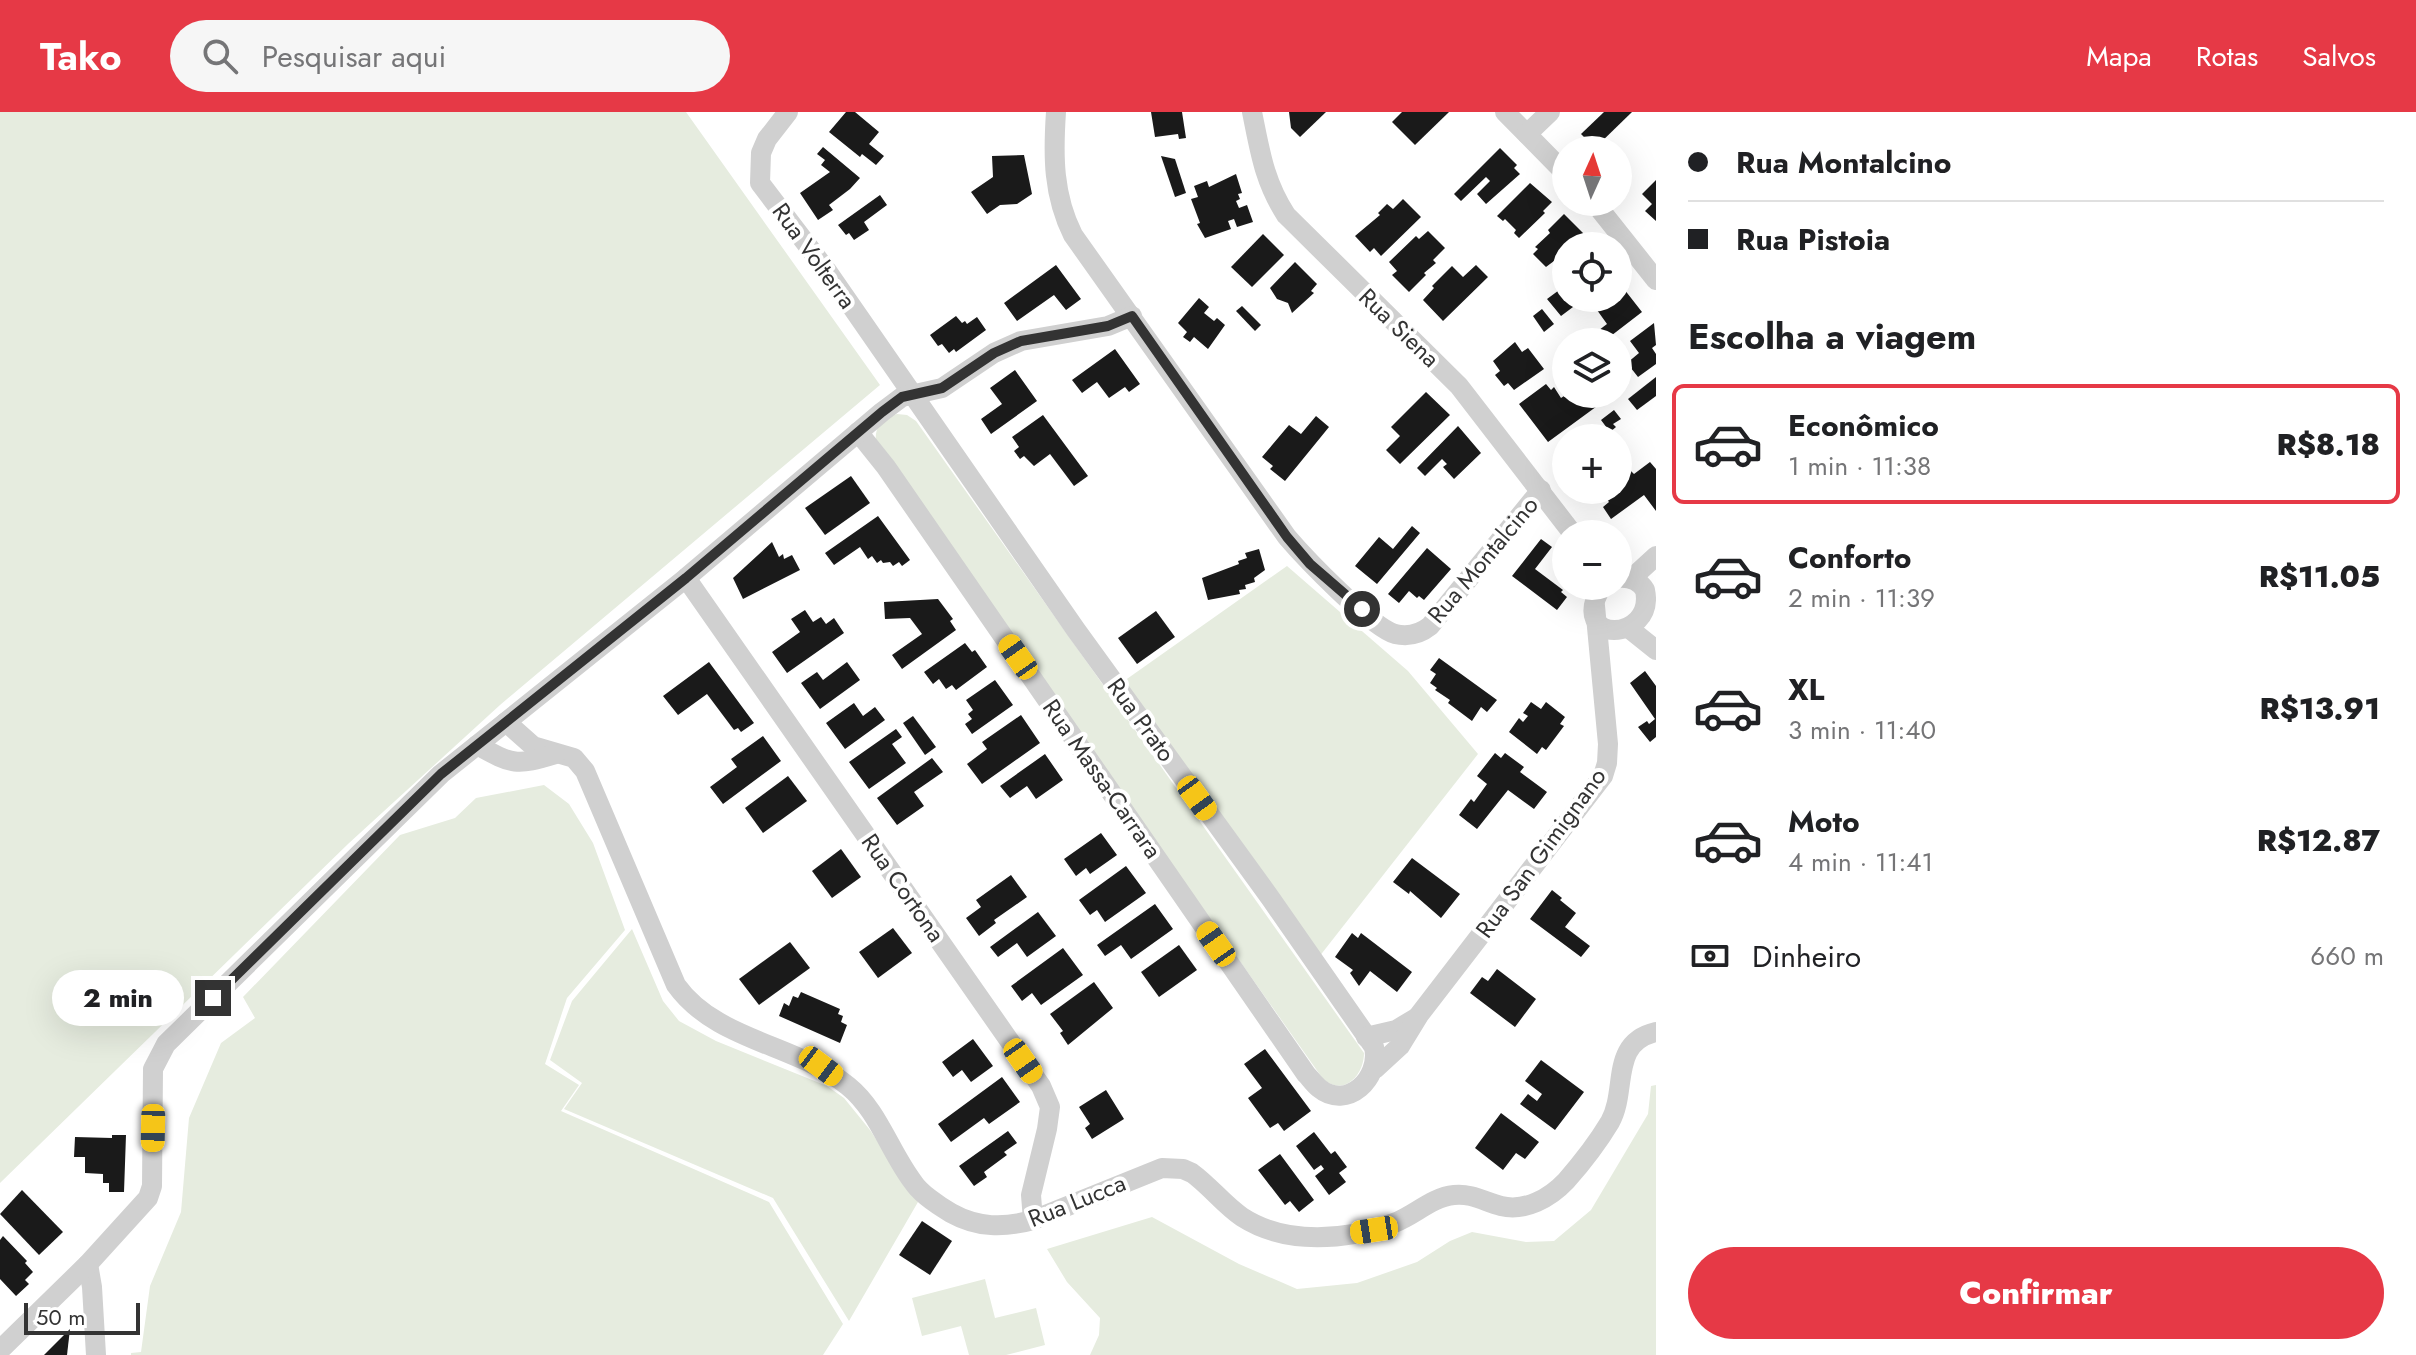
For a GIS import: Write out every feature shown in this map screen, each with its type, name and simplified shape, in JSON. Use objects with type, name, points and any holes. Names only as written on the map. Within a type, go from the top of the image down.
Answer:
[{"type":"street","name":"Rua Volterra","points":[[788,112],[767,139],[761,153],[760,183],[827,271],[914,395]]},
{"type":"street","name":"Rua Montalcino","points":[[1056,112],[1054,162],[1058,198],[1066,222],[1078,242],[1287,537],[1310,564],[1389,631],[1409,635],[1430,626],[1541,490]]},
{"type":"street","name":"Rua Siena","points":[[1252,112],[1264,174],[1286,215],[1459,386],[1563,520]]},
{"type":"street","points":[[1505,112],[1552,160]]},
{"type":"street","points":[[1527,134],[1550,112]]},
{"type":"street","points":[[1605,216],[1656,280]]},
{"type":"street","points":[[0,1350],[88,1264],[148,1198],[152,1186],[153,1069],[166,1044],[441,774],[686,578],[902,397],[942,388],[994,353],[1021,341],[1108,326],[1132,316]]},
{"type":"street","name":"Rua Prato","points":[[914,395],[1076,630],[1374,1047],[1375,1069]]},
{"type":"street","name":"Rua Massa-Carrara","points":[[858,432],[904,491],[1306,1074],[1320,1089],[1332,1094],[1362,1087],[1375,1069]]},
{"type":"street","points":[[1597,600],[1598,616],[1604,625],[1613,630],[1627,631],[1652,621],[1650,603],[1632,580],[1656,556]]},
{"type":"street","name":"Rua Cortona","points":[[686,578],[1041,1086],[1050,1107],[1031,1195],[1033,1220]]},
{"type":"street","name":"Rua San Gimignano","points":[[1375,1069],[1400,1046],[1419,1015],[1603,776],[1608,744],[1597,600]]},
{"type":"street","points":[[1627,631],[1656,650]]},
{"type":"street","points":[[1602,671],[1610,646],[1627,631]]},
{"type":"street","name":"Rua Lucca","points":[[506,722],[533,746],[574,758],[589,778],[676,985],[693,1007],[741,1033],[821,1066],[851,1088],[890,1140],[914,1184],[950,1213],[985,1226],[1012,1226],[1033,1220],[1162,1168],[1183,1169],[1192,1173],[1240,1216],[1263,1228],[1301,1237],[1329,1238],[1374,1230],[1412,1216],[1440,1198],[1452,1195],[1478,1197],[1503,1207],[1531,1204],[1550,1196],[1567,1180],[1611,1121],[1626,1053],[1638,1038],[1656,1032]]},
{"type":"street","points":[[477,745],[507,762],[525,763],[560,753]]},
{"type":"street","name":"Rua San Gimignano","points":[[1366,1037],[1396,1030],[1419,1015]]},
{"type":"street","points":[[88,1264],[96,1355]]},
{"type":"shaded area","points":[[0,112],[686,112],[880,385],[500,705],[348,844],[0,1183]]},
{"type":"shaded area","points":[[897,414],[907,415],[916,421],[1364,1053],[1361,1069],[1351,1081],[1338,1086],[1323,1079],[876,445],[879,425]]},
{"type":"shaded area","points":[[1287,566],[1408,671],[1478,754],[1319,957],[1124,681]]},
{"type":"shaded area","points":[[544,785],[569,804],[593,843],[625,930],[567,998],[545,1064],[579,1085],[561,1111],[769,1202],[843,1324],[823,1355],[131,1355],[141,1352],[150,1286],[181,1212],[189,1118],[221,1043],[255,1018],[243,997],[400,835],[455,818],[476,798]]},
{"type":"shaded area","points":[[632,929],[663,1001],[679,1021],[716,1041],[827,1086],[844,1098],[870,1130],[918,1202],[849,1321],[773,1198],[564,1109],[582,1083],[550,1060],[572,1001]]},
{"type":"shaded area","points":[[1656,1085],[1656,1355],[1090,1355],[1099,1335],[1100,1318],[1067,1282],[1047,1249],[1152,1217],[1239,1264],[1297,1289],[1357,1283],[1417,1262],[1450,1241],[1472,1232],[1526,1242],[1554,1241],[1591,1210],[1648,1114],[1651,1086]]},
{"type":"shaded area","points":[[985,1279],[995,1318],[1036,1308],[1045,1345],[1006,1355],[969,1355],[961,1326],[922,1336],[912,1298]]},
{"type":"building","points":[[846,112],[855,112],[879,132],[869,144],[884,156],[876,165],[862,154],[860,157],[829,132]]},
{"type":"building","points":[[1151,112],[1182,112],[1186,138],[1179,139],[1178,134],[1155,137]]},
{"type":"building","points":[[1289,112],[1326,112],[1300,137],[1291,128]]},
{"type":"building","points":[[1402,112],[1449,112],[1415,145],[1392,122]]},
{"type":"building","points":[[1604,112],[1632,112],[1607,136],[1581,134]]},
{"type":"building","points":[[823,147],[860,178],[829,205],[833,210],[818,220],[800,193],[830,172],[821,165],[825,160],[817,154]]},
{"type":"building","points":[[1500,148],[1517,165],[1514,168],[1520,174],[1486,204],[1477,194],[1490,181],[1486,177],[1461,201],[1454,194]]},
{"type":"building","points":[[1024,155],[1032,194],[1017,204],[1000,205],[987,214],[971,192],[993,177],[992,156]]},
{"type":"building","points":[[1161,156],[1175,159],[1186,193],[1175,197]]},
{"type":"building","points":[[1236,174],[1242,193],[1238,194],[1240,199],[1236,201],[1239,208],[1247,205],[1253,222],[1237,227],[1234,219],[1228,221],[1231,229],[1205,238],[1197,224],[1200,223],[1191,199],[1198,197],[1194,186],[1207,181],[1209,187]]},
{"type":"building","points":[[1656,180],[1656,221],[1645,211],[1652,204],[1642,194]]},
{"type":"building","points":[[1530,183],[1552,202],[1519,238],[1505,219],[1503,221],[1497,216]]},
{"type":"building","points":[[880,195],[887,205],[864,222],[869,230],[854,240],[849,233],[846,235],[838,225]]},
{"type":"building","points":[[1403,199],[1421,217],[1381,256],[1374,248],[1370,252],[1355,236],[1380,215],[1378,213],[1387,204],[1393,209]]},
{"type":"building","points":[[1562,216],[1566,216],[1582,232],[1552,232],[1552,262],[1546,267],[1533,254],[1538,249],[1535,247],[1550,233],[1548,230]]},
{"type":"building","points":[[1428,231],[1445,248],[1433,260],[1436,263],[1409,292],[1392,275],[1397,271],[1389,262],[1416,236],[1419,239]]},
{"type":"building","points":[[1263,234],[1284,255],[1252,287],[1231,267]]},
{"type":"building","points":[[1295,262],[1317,284],[1311,291],[1314,293],[1292,313],[1288,303],[1277,299],[1270,288]]},
{"type":"building","points":[[1056,265],[1081,299],[1066,310],[1054,295],[1017,321],[1004,303]]},
{"type":"building","points":[[1476,265],[1488,277],[1443,321],[1423,300],[1452,266],[1463,277]]},
{"type":"building","points":[[1199,298],[1209,307],[1204,313],[1225,325],[1208,349],[1194,337],[1190,342],[1183,337],[1187,332],[1178,323]]},
{"type":"building","points":[[1632,299],[1642,312],[1621,328],[1602,328],[1607,324],[1598,312],[1632,312]]},
{"type":"building","points":[[1242,306],[1261,325],[1255,331],[1236,311]]},
{"type":"building","points":[[1542,309],[1554,324],[1544,332],[1533,316]]},
{"type":"building","points":[[956,316],[967,324],[977,317],[986,330],[956,352],[954,349],[949,353],[942,344],[938,346],[930,335]]},
{"type":"building","points":[[1654,323],[1656,345],[1652,348],[1656,354],[1656,364],[1638,377],[1632,369],[1632,359],[1639,353],[1632,340]]},
{"type":"building","points":[[1515,342],[1522,352],[1528,348],[1544,369],[1514,390],[1508,383],[1504,386],[1495,375],[1500,371],[1493,361]]},
{"type":"building","points":[[1115,349],[1140,384],[1129,392],[1125,387],[1109,398],[1097,382],[1082,393],[1072,380]]},
{"type":"building","points":[[1015,370],[1037,401],[991,434],[981,419],[1002,404],[990,388]]},
{"type":"building","points":[[1656,377],[1656,396],[1637,410],[1632,404],[1632,396]]},
{"type":"building","points":[[1546,384],[1552,389],[1552,408],[1594,408],[1573,424],[1552,424],[1552,439],[1548,442],[1519,404]]},
{"type":"building","points":[[1426,392],[1450,415],[1400,464],[1386,450],[1400,436],[1391,427]]},
{"type":"building","points":[[1614,410],[1621,419],[1613,424],[1604,424],[1601,420]]},
{"type":"building","points":[[1043,415],[1088,476],[1074,486],[1050,454],[1034,466],[1024,456],[1020,459],[1014,451],[1019,447],[1012,437]]},
{"type":"building","points":[[1316,416],[1329,427],[1285,481],[1270,469],[1273,466],[1262,457],[1289,425],[1301,434]]},
{"type":"building","points":[[1458,426],[1481,453],[1454,479],[1443,467],[1447,464],[1442,459],[1425,476],[1417,468]]},
{"type":"building","points":[[1650,462],[1656,469],[1656,511],[1644,495],[1632,504],[1632,472],[1634,474]]},
{"type":"building","points":[[851,476],[870,503],[825,535],[805,508]]},
{"type":"building","points":[[1607,504],[1632,504],[1611,519],[1603,507]]},
{"type":"building","points":[[878,516],[910,560],[902,566],[899,562],[893,566],[881,560],[877,563],[872,556],[868,559],[860,547],[834,565],[825,553]]},
{"type":"building","points":[[1412,526],[1420,533],[1377,584],[1355,566],[1379,537],[1393,549]]},
{"type":"building","points":[[1541,539],[1552,547],[1535,569],[1552,582],[1552,600],[1565,600],[1557,610],[1512,576]]},
{"type":"building","points":[[772,542],[779,557],[783,554],[784,559],[792,555],[800,570],[743,599],[733,578]]},
{"type":"building","points":[[1427,548],[1451,569],[1424,600],[1409,591],[1399,603],[1388,594]]},
{"type":"building","points":[[1259,549],[1265,570],[1254,578],[1255,582],[1245,585],[1246,589],[1239,590],[1240,594],[1208,600],[1202,578],[1239,564],[1238,561],[1247,558],[1245,553]]},
{"type":"building","points":[[938,599],[953,619],[950,621],[956,630],[902,669],[892,655],[922,634],[910,618],[885,619],[884,602]]},
{"type":"building","points":[[805,610],[813,622],[821,617],[826,624],[834,618],[844,633],[787,673],[772,652],[800,632],[791,619]]},
{"type":"building","points":[[1156,611],[1175,637],[1137,664],[1118,638]]},
{"type":"building","points":[[965,643],[972,652],[975,650],[987,667],[956,690],[952,685],[946,689],[939,679],[933,684],[924,672]]},
{"type":"building","points":[[1439,658],[1497,700],[1487,712],[1481,707],[1472,721],[1435,690],[1437,688],[1430,683],[1436,674],[1430,670]]},
{"type":"building","points":[[709,662],[754,723],[741,732],[738,728],[734,730],[707,694],[678,715],[663,696]]},
{"type":"building","points":[[847,662],[860,680],[820,709],[801,683],[817,672],[823,680]]},
{"type":"building","points":[[1645,671],[1656,686],[1656,737],[1650,742],[1638,727],[1655,719],[1630,683]]},
{"type":"building","points":[[995,680],[1013,705],[972,734],[965,724],[972,719],[968,714],[973,710],[966,700]]},
{"type":"building","points":[[1531,702],[1541,709],[1546,702],[1565,717],[1560,724],[1564,726],[1546,750],[1542,747],[1537,754],[1509,732],[1519,718],[1523,722],[1528,716],[1523,713]]},
{"type":"building","points":[[854,703],[863,716],[875,707],[885,720],[845,749],[826,723]]},
{"type":"building","points":[[1021,715],[1040,743],[982,784],[967,764],[987,749],[982,742]]},
{"type":"building","points":[[913,716],[936,747],[925,755],[903,723]]},
{"type":"building","points":[[896,729],[902,737],[892,744],[906,763],[869,789],[849,762]]},
{"type":"building","points":[[763,736],[781,761],[723,804],[710,787],[737,767],[731,759]]},
{"type":"building","points":[[1495,753],[1501,758],[1505,753],[1524,767],[1520,772],[1547,792],[1534,809],[1508,790],[1477,829],[1459,815],[1471,799],[1474,802],[1487,784],[1477,776]]},
{"type":"building","points":[[1045,754],[1063,780],[1036,799],[1027,786],[1010,798],[1000,786]]},
{"type":"building","points":[[932,758],[943,772],[914,792],[924,806],[897,825],[877,798]]},
{"type":"building","points":[[788,776],[807,801],[763,833],[745,808]]},
{"type":"building","points":[[1101,833],[1117,855],[1090,874],[1086,868],[1076,876],[1064,859]]},
{"type":"building","points":[[841,849],[861,877],[832,898],[812,871]]},
{"type":"building","points":[[1412,858],[1460,894],[1441,918],[1410,891],[1409,894],[1393,882]]},
{"type":"building","points":[[1126,866],[1146,893],[1105,922],[1097,910],[1090,915],[1079,900]]},
{"type":"building","points":[[1011,875],[1027,897],[994,920],[996,923],[979,936],[966,918],[981,907],[976,900]]},
{"type":"building","points":[[1552,890],[1576,913],[1565,927],[1590,946],[1581,957],[1530,919]]},
{"type":"building","points":[[1155,904],[1173,929],[1131,959],[1121,945],[1105,956],[1097,945]]},
{"type":"building","points":[[1038,912],[1056,936],[1027,957],[1017,943],[998,957],[990,947]]},
{"type":"building","points":[[893,928],[912,953],[878,978],[859,952]]},
{"type":"building","points":[[1352,933],[1358,938],[1361,933],[1412,972],[1397,992],[1370,971],[1359,986],[1350,973],[1353,970],[1335,957]]},
{"type":"building","points":[[790,942],[810,968],[759,1005],[739,979]]},
{"type":"building","points":[[1179,945],[1197,970],[1159,997],[1141,972]]},
{"type":"building","points":[[1063,948],[1083,975],[1041,1005],[1032,993],[1022,1001],[1011,986]]},
{"type":"building","points":[[1497,969],[1536,999],[1515,1027],[1470,993],[1482,977],[1488,981]]},
{"type":"building","points":[[1094,982],[1113,1008],[1068,1045],[1060,1033],[1063,1031],[1050,1014]]},
{"type":"building","points":[[801,992],[840,1009],[838,1014],[843,1016],[841,1022],[847,1025],[840,1043],[779,1016],[784,1003],[789,1006],[793,996],[798,998]]},
{"type":"building","points":[[973,1039],[993,1066],[971,1082],[962,1070],[953,1077],[942,1062]]},
{"type":"building","points":[[1265,1049],[1311,1111],[1284,1131],[1278,1123],[1270,1128],[1248,1098],[1262,1088],[1244,1064]]},
{"type":"building","points":[[1541,1060],[1584,1092],[1555,1130],[1520,1104],[1528,1094],[1537,1101],[1542,1094],[1525,1081]]},
{"type":"building","points":[[1002,1077],[1020,1102],[989,1124],[984,1118],[951,1142],[938,1124]]},
{"type":"building","points":[[1106,1090],[1124,1119],[1092,1139],[1085,1128],[1090,1124],[1079,1107]]},
{"type":"building","points":[[1501,1113],[1539,1142],[1525,1159],[1516,1153],[1503,1170],[1475,1148]]},
{"type":"building","points":[[1008,1131],[1017,1143],[1004,1152],[1007,1155],[984,1172],[987,1177],[974,1186],[959,1166]]},
{"type":"building","points":[[1314,1132],[1331,1154],[1335,1151],[1347,1167],[1339,1173],[1346,1182],[1329,1195],[1315,1176],[1324,1169],[1321,1165],[1314,1170],[1296,1146]]},
{"type":"building","points":[[112,1135],[126,1135],[124,1192],[109,1192],[109,1183],[103,1183],[103,1174],[85,1173],[85,1157],[74,1157],[75,1137],[112,1138]]},
{"type":"building","points":[[1280,1154],[1314,1200],[1299,1212],[1290,1201],[1285,1205],[1258,1170]]},
{"type":"building","points":[[22,1190],[63,1232],[39,1255],[0,1214]]},
{"type":"building","points":[[922,1221],[952,1241],[930,1275],[899,1255]]},
{"type":"building","points":[[3,1236],[27,1261],[25,1263],[33,1272],[25,1280],[29,1284],[16,1296],[0,1279],[0,1240]]},
{"type":"building","points":[[70,1329],[67,1355],[44,1355]]},
{"type":"route","points":[[213,998],[441,774],[686,578],[882,412],[902,397],[942,388],[994,353],[1021,341],[1108,326],[1132,316],[1287,537],[1310,564],[1362,609]]}]
